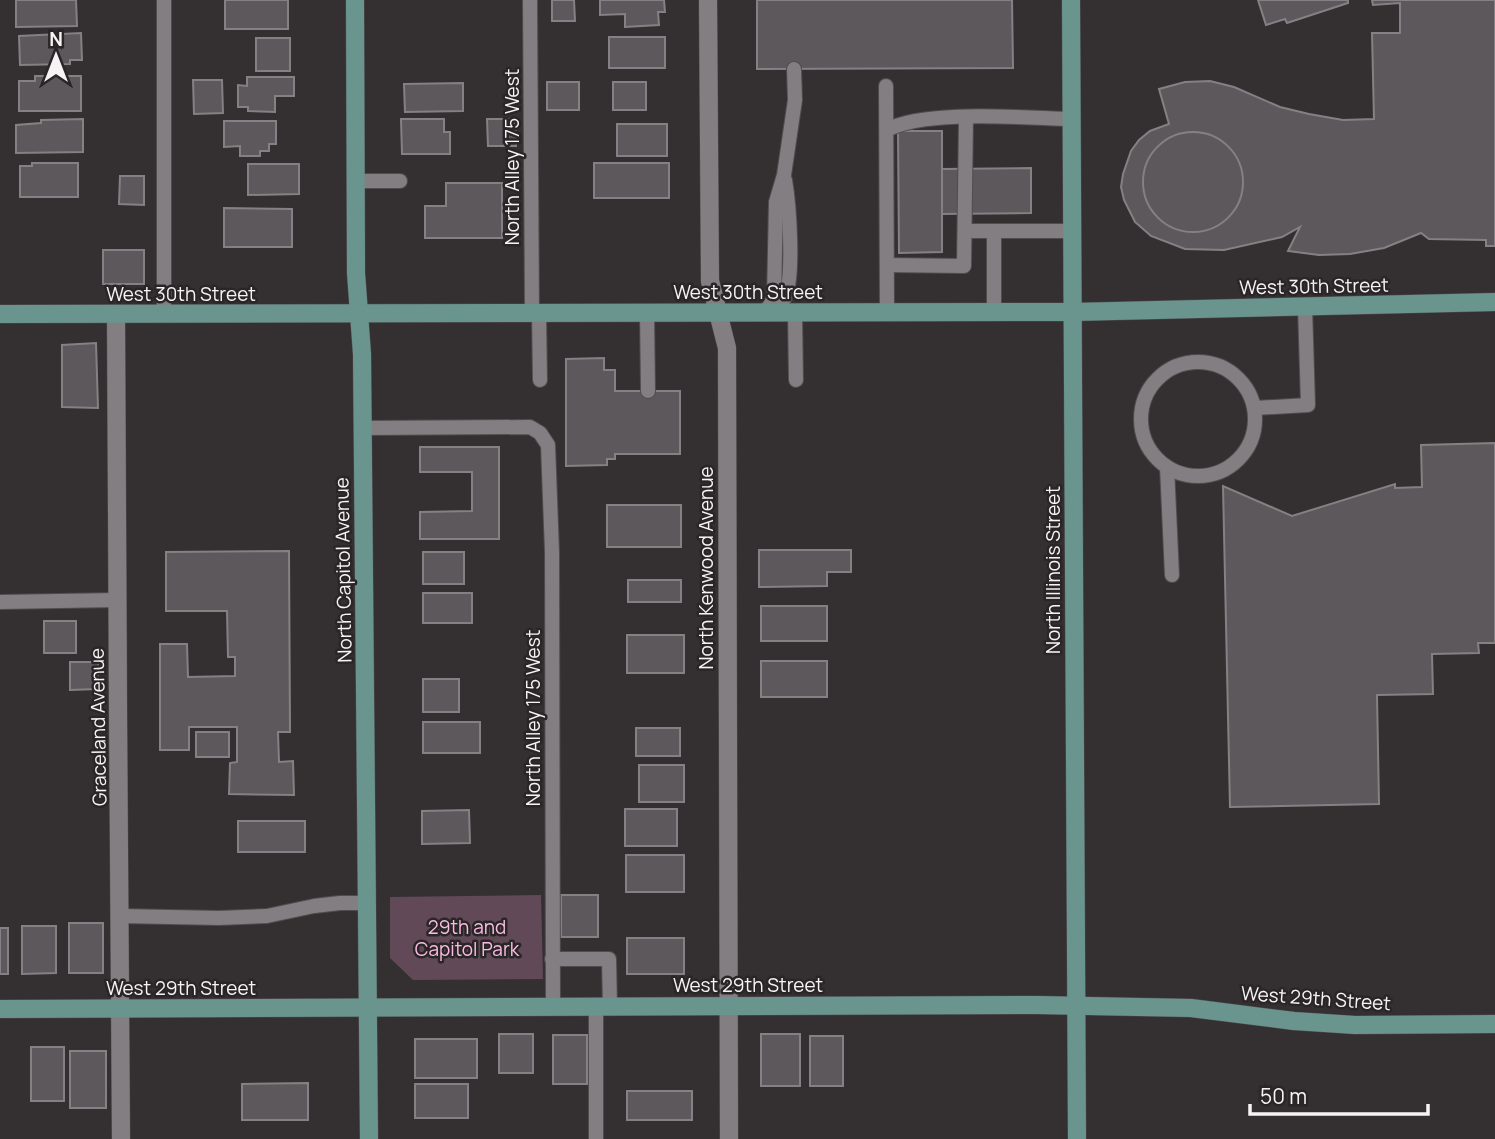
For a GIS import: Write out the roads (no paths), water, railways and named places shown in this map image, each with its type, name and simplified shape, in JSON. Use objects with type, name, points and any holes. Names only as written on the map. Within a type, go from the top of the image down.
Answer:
[{"type":"main road","name":"North Capitol Avenue","points":[[355,0],[356,273],[362,354],[369,1139]]},
{"type":"main road","name":"North Illinois Street","points":[[1070,0],[1077,1139]]},
{"type":"main road","name":"West 30th Street","points":[[0,314],[995,313],[1495,302]]},
{"type":"main road","name":"West 29th Street","points":[[0,1009],[1077,1006],[1191,1008],[1294,1021],[1355,1025],[1495,1024]]},
{"type":"street","name":"North Kenwood Avenue","points":[[708,0],[710,281],[727,348],[729,1139]]},
{"type":"street","name":"Graceland Avenue","points":[[116,315],[121,1139]]},
{"type":"lane","points":[[164,0],[164,315]]},
{"type":"lane","name":"North Alley 175 West","points":[[530,0],[536,314],[540,380]]},
{"type":"lane","points":[[765,313],[774,298],[776,202],[784,175],[795,100],[794,69]]},
{"type":"lane","points":[[887,86],[887,313]]},
{"type":"lane","points":[[887,130],[897,124],[913,121],[966,118],[1071,119]]},
{"type":"lane","points":[[887,265],[964,265],[966,118]]},
{"type":"lane","points":[[356,181],[400,181]]},
{"type":"lane","points":[[965,231],[1072,231]]},
{"type":"lane","points":[[994,231],[995,313]]},
{"type":"lane","points":[[1255,408],[1308,405],[1305,307]]},
{"type":"lane","points":[[647,313],[648,391]]},
{"type":"lane","points":[[795,314],[796,380]]},
{"type":"lane","points":[[1191,362],[1208,362],[1225,368],[1244,385],[1255,408],[1256,425],[1252,441],[1231,467],[1216,474],[1182,474],[1167,467],[1154,456],[1145,441],[1141,424],[1142,406],[1148,390],[1159,376],[1174,366],[1191,362]]},
{"type":"lane","name":"North Alley 175 West","points":[[362,428],[530,427],[540,433],[548,445],[552,552],[553,1007]]},
{"type":"lane","points":[[1167,467],[1172,575]]},
{"type":"lane","points":[[0,602],[117,600]]},
{"type":"lane","points":[[120,916],[267,916],[314,906],[368,903]]},
{"type":"lane","points":[[552,959],[609,959],[603,1007],[596,1139]]},
{"type":"park label","name":"29th and Capitol Park","points":[[467,938]]}]
